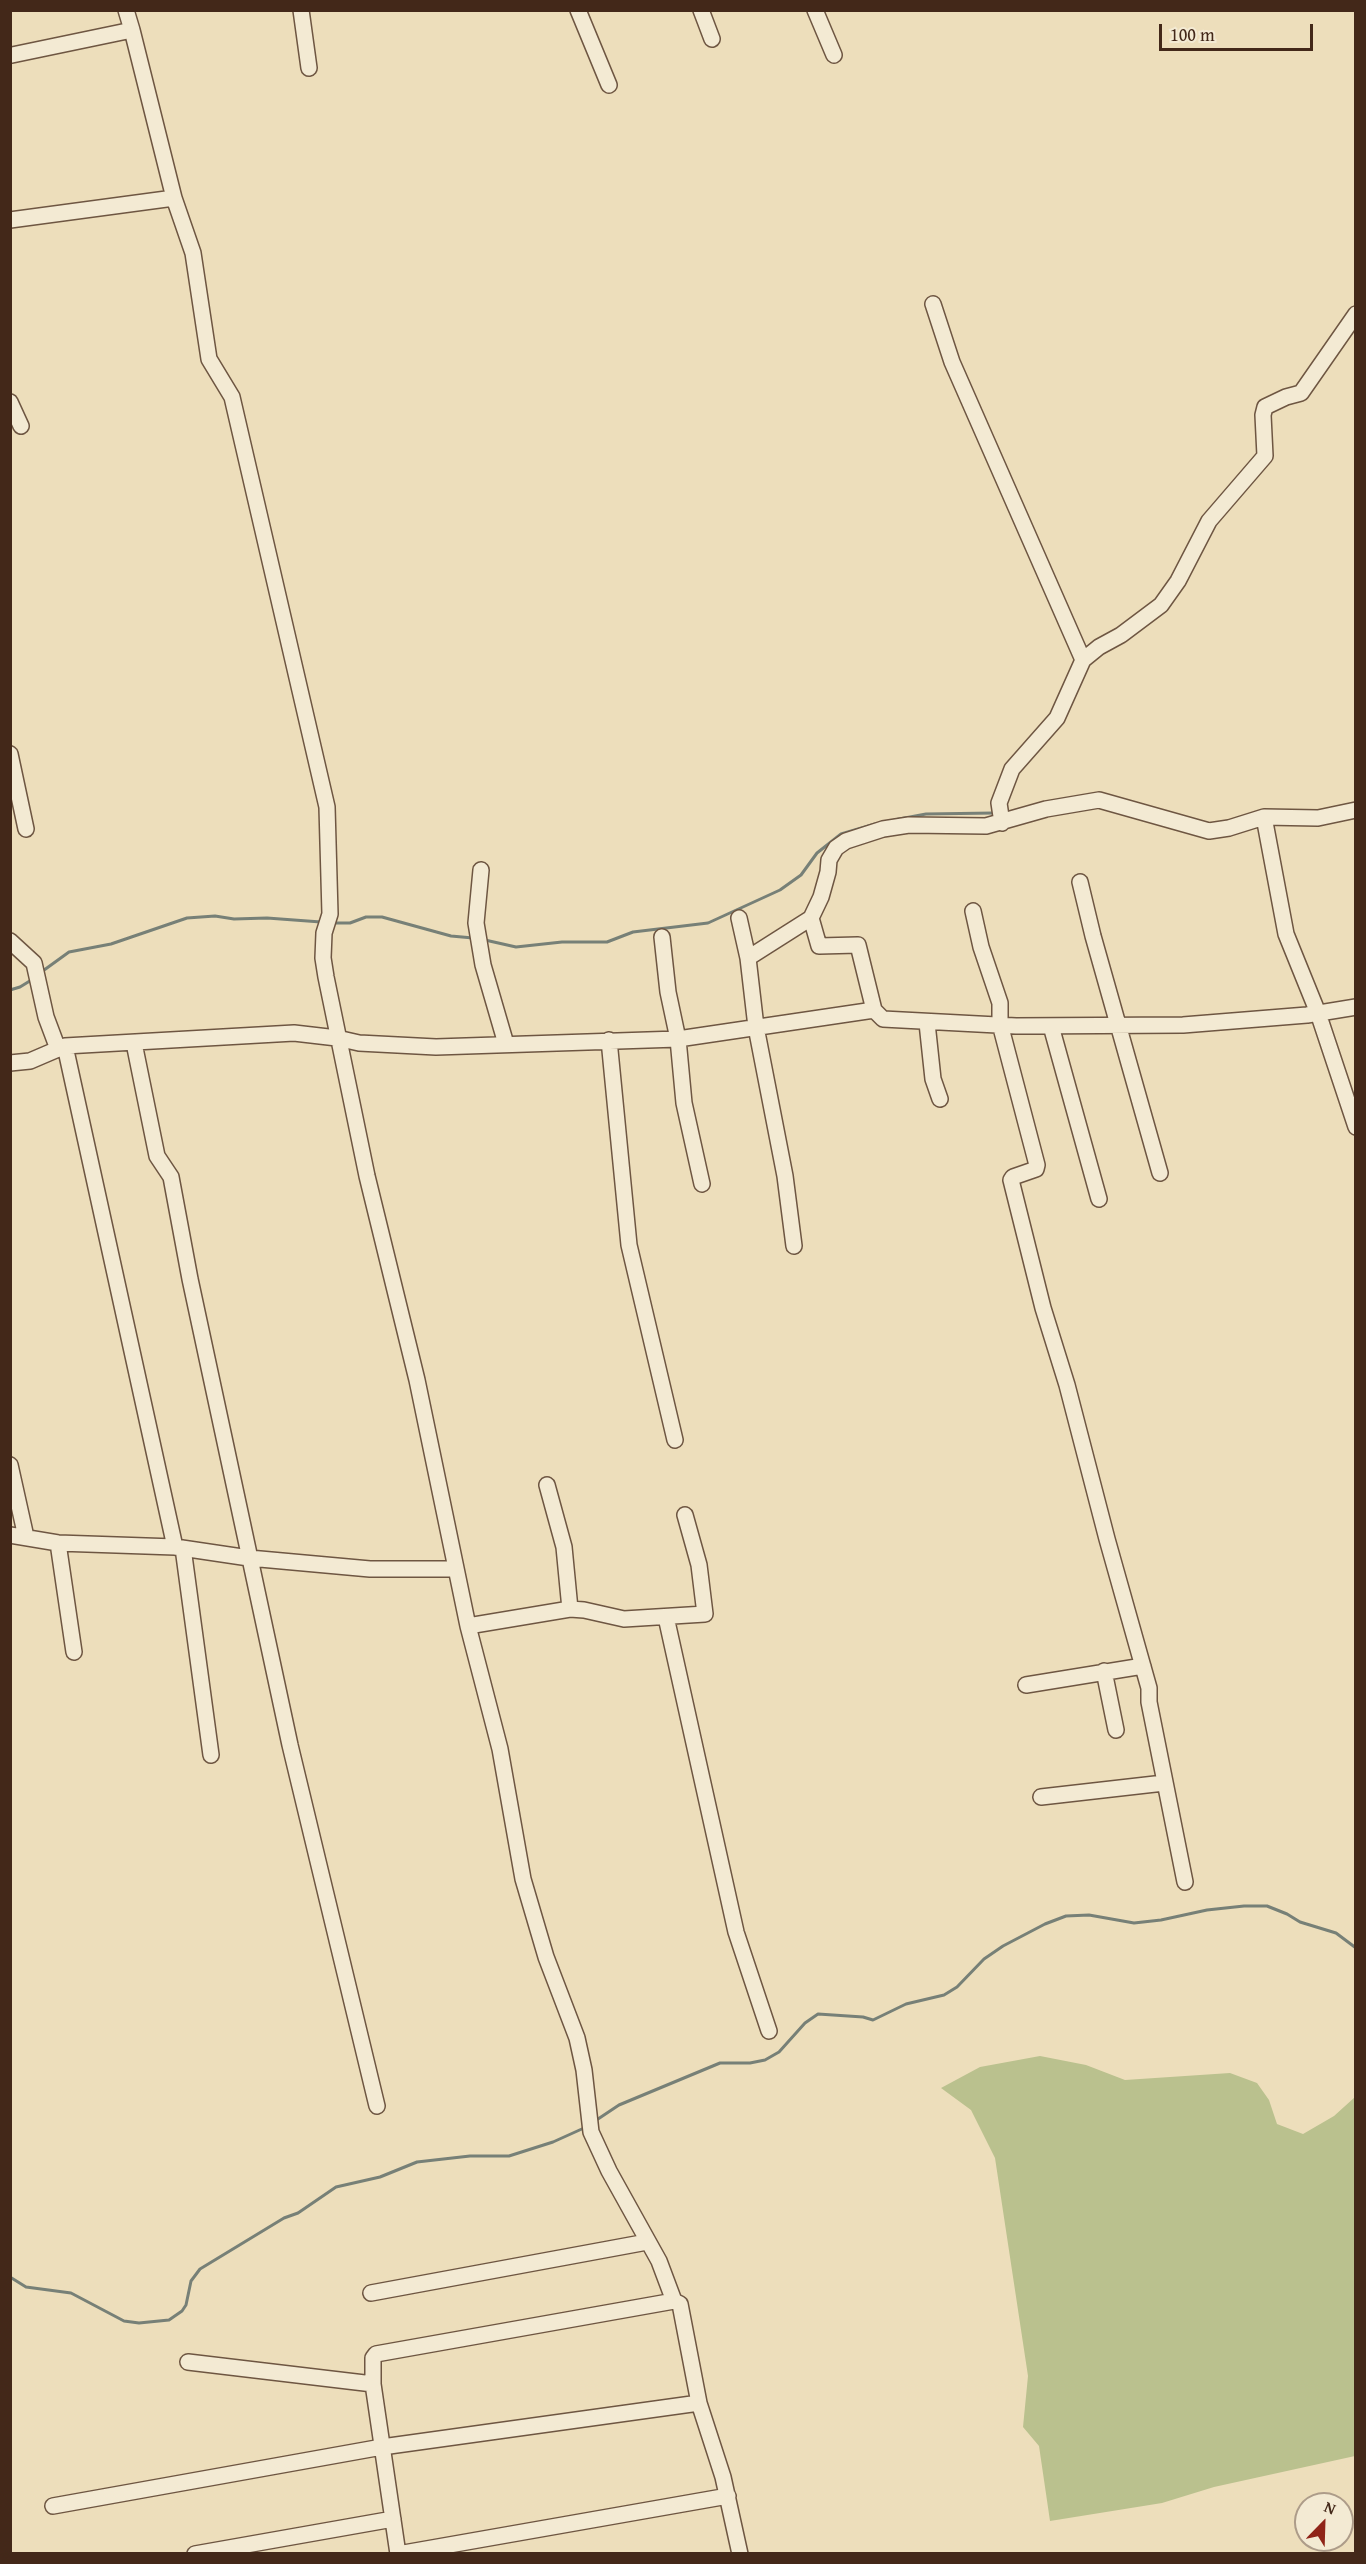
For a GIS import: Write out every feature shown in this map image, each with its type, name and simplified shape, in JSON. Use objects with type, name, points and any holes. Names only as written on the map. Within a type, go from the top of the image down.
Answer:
[{"type":"street","points":[[126,10],[174,198],[193,253],[209,359],[232,397],[327,807],[330,914],[324,933],[323,958],[337,1038],[367,1176],[417,1380],[468,1626],[500,1749],[523,1879],[546,1957],[577,2038],[584,2070],[587,2115],[591,2132],[659,2261],[674,2301]]},
{"type":"street","points":[[300,10],[309,68]]},
{"type":"street","points":[[578,10],[609,85]]},
{"type":"street","points":[[701,10],[712,39]]},
{"type":"street","points":[[815,10],[834,55]]},
{"type":"street","points":[[12,55],[132,30]]},
{"type":"street","points":[[10,220],[174,198]]},
{"type":"street","points":[[933,304],[952,362],[1083,660]]},
{"type":"street","points":[[1002,823],[999,803],[1012,769],[1057,718],[1083,660],[1099,646],[1121,635],[1161,605],[1178,581],[1209,521],[1265,456],[1263,415],[1265,407],[1301,393],[1356,314]]},
{"type":"street","points":[[10,402],[21,426]]},
{"type":"street","points":[[10,754],[26,829]]},
{"type":"street","points":[[748,958],[811,918],[821,897],[829,860],[836,848],[846,841],[883,829],[909,825],[986,826],[1056,807],[1099,800],[1209,831],[1264,817],[1318,818],[1356,810]]},
{"type":"street","points":[[1264,817],[1286,934],[1318,1013],[1356,1127]]},
{"type":"street","points":[[481,870],[476,924],[506,1044]]},
{"type":"street","points":[[1080,882],[1117,1024],[1160,1173]]},
{"type":"street","points":[[973,911],[981,947],[1000,1003],[1000,1024],[1038,1167],[1012,1177],[1011,1180],[1043,1308],[1067,1385],[1149,1688],[1149,1702],[1164,1783],[1185,1882]]},
{"type":"street","points":[[739,918],[748,958],[756,1026],[785,1176],[794,1246]]},
{"type":"street","points":[[811,918],[819,946],[858,945],[874,1010],[884,1019],[927,1023],[1051,1026],[1183,1025],[1318,1013],[1356,1007]]},
{"type":"street","points":[[662,937],[668,992],[678,1039],[684,1103],[702,1184]]},
{"type":"street","points":[[10,940],[34,963],[46,1017],[61,1048],[179,1547],[211,1755]]},
{"type":"street","points":[[10,1063],[30,1061],[61,1048],[294,1033],[359,1043],[391,1045],[678,1039],[874,1010]]},
{"type":"street","points":[[927,1023],[933,1079],[940,1099]]},
{"type":"street","points":[[1051,1026],[1099,1199]]},
{"type":"street","points":[[609,1040],[628,1245],[675,1440]]},
{"type":"street","points":[[134,1043],[157,1156],[171,1177],[290,1745],[377,2106]]},
{"type":"street","points":[[10,1465],[26,1537]]},
{"type":"street","points":[[547,1485],[564,1547],[570,1609]]},
{"type":"street","points":[[468,1626],[570,1609],[624,1618],[702,1615],[706,1612],[699,1565],[685,1515]]},
{"type":"street","points":[[10,1535],[58,1543],[179,1547],[249,1558],[370,1569],[456,1569]]},
{"type":"street","points":[[58,1543],[74,1652]]},
{"type":"street","points":[[666,1617],[736,1932],[769,2031]]},
{"type":"street","points":[[1026,1685],[1143,1666]]},
{"type":"street","points":[[1104,1671],[1116,1730]]},
{"type":"street","points":[[1041,1797],[1164,1783]]},
{"type":"street","points":[[371,2293],[647,2242]]},
{"type":"street","points":[[728,2496],[398,2553],[373,2384],[373,2358],[380,2352],[674,2301],[680,2304],[699,2403],[728,2496],[740,2553]]},
{"type":"street","points":[[188,2362],[373,2384]]},
{"type":"street","points":[[53,2506],[382,2447],[699,2403]]},
{"type":"street","points":[[195,2553],[393,2519]]},
{"type":"green space","points":[[1040,2056],[1086,2065],[1125,2080],[1230,2073],[1257,2083],[1269,2100],[1277,2124],[1303,2134],[1334,2116],[1355,2097],[1355,2456],[1214,2487],[1162,2503],[1050,2521],[1039,2446],[1023,2427],[1028,2376],[995,2158],[971,2110],[941,2088],[980,2067]]},
{"type":"waterway","points":[[894,820],[926,814],[994,813]]},
{"type":"waterway","points":[[485,940],[516,947],[562,942],[607,942],[633,932],[708,923],[780,890],[801,875],[817,853],[841,834],[875,824]]},
{"type":"waterway","points":[[40,973],[69,952],[111,944],[187,918],[215,916],[234,919],[267,918],[321,922]]},
{"type":"waterway","points":[[331,923],[350,923],[366,917],[382,917],[451,936],[473,938]]},
{"type":"waterway","points":[[10,990],[33,979]]},
{"type":"waterway","points":[[595,2121],[619,2105],[720,2063],[750,2063],[765,2060],[779,2052],[805,2023],[818,2014],[863,2017],[873,2020],[906,2004],[944,1995],[957,1987],[984,1959],[1003,1946],[1045,1924],[1066,1916],[1089,1915],[1134,1923],[1207,1910],[1267,1906],[1300,1922],[1336,1933],[1356,1948]]},
{"type":"waterway","points":[[10,2277],[26,2287],[71,2293],[124,2321],[139,2323],[169,2320],[182,2311],[186,2305],[191,2281],[200,2269],[284,2218],[298,2213],[336,2187],[380,2177],[417,2162],[470,2156],[509,2156],[553,2142],[584,2128]]}]
